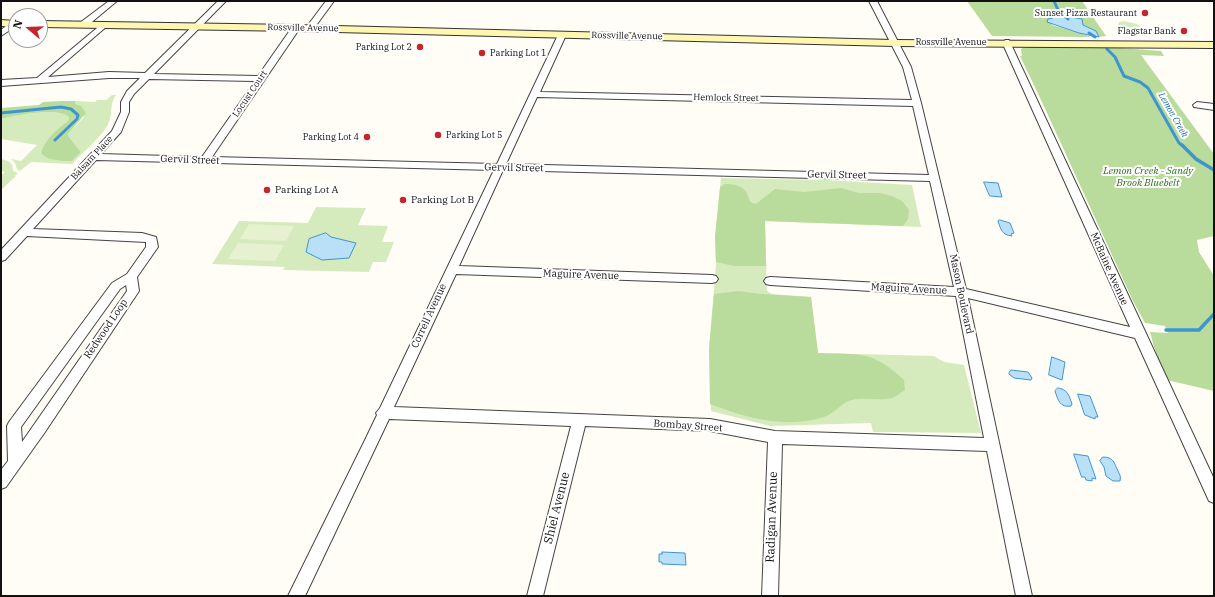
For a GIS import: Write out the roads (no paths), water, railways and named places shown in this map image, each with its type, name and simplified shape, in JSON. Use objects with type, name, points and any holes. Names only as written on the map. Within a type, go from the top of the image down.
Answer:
[{"type":"street","points":[[84,24],[113,1]]},
{"type":"street","name":"Balsam Place","points":[[1,257],[116,132],[125,112],[125,102],[130,93],[222,1]]},
{"type":"street","points":[[309,28],[330,1]]},
{"type":"street","name":"Mason Boulevard","points":[[873,1],[908,67],[961,292],[1024,596]]},
{"type":"street","name":"Rossville Avenue","points":[[48,24],[309,28],[894,42],[1214,45]]},
{"type":"street","points":[[38,81],[103,25]]},
{"type":"street","name":"Locust Court","points":[[205,160],[296,28]]},
{"type":"street","name":"Correll Avenue","points":[[296,596],[562,35]]},
{"type":"street","name":"McBaine Avenue","points":[[1006,42],[1214,496]]},
{"type":"street","points":[[1,83],[85,76],[260,79]]},
{"type":"street","name":"Hemlock Street","points":[[534,94],[917,103]]},
{"type":"street","points":[[1197,105],[1214,107]]},
{"type":"street","name":"Gervil Street","points":[[93,157],[934,178]]},
{"type":"street","name":"Redwood Loop","points":[[1,482],[40,428],[132,291],[131,277],[152,247],[152,240],[142,237],[24,232]]},
{"type":"street","name":"Maguire Avenue","points":[[451,270],[712,279]]},
{"type":"street","points":[[15,463],[14,426],[116,286],[131,277]]},
{"type":"street","name":"Maguire Avenue","points":[[770,281],[961,292],[1139,334]]},
{"type":"street","name":"Bombay Street","points":[[383,413],[710,425],[775,437],[993,445]]},
{"type":"street","name":"Shiel Avenue","points":[[535,596],[579,421]]},
{"type":"street","name":"Radigan Avenue","points":[[770,596],[775,437]]},
{"type":"water","points":[[1054,14],[1082,19],[1083,25],[1096,31],[1099,37],[1079,33],[1047,22],[1048,19],[1053,18],[1051,15]]},
{"type":"water","points":[[984,182],[998,183],[1002,197],[990,196]]},
{"type":"water","points":[[1000,220],[1010,223],[1014,233],[1011,234],[1012,236],[1002,232],[998,221]]},
{"type":"water","points":[[326,233],[331,237],[356,243],[349,258],[322,260],[306,252],[309,239]]},
{"type":"water","points":[[1052,357],[1065,362],[1062,380],[1049,375]]},
{"type":"water","points":[[1011,370],[1028,372],[1032,378],[1031,380],[1014,378],[1009,374]]},
{"type":"water","points":[[1058,388],[1067,393],[1072,404],[1071,406],[1064,406],[1060,403],[1055,391]]},
{"type":"water","points":[[1078,394],[1090,396],[1098,417],[1095,417],[1095,419],[1085,415]]},
{"type":"water","points":[[1074,454],[1088,456],[1096,479],[1092,478],[1092,481],[1086,480],[1085,477],[1082,477]]},
{"type":"water","points":[[1103,457],[1112,459],[1120,475],[1120,481],[1113,481],[1106,476],[1104,467],[1100,461]]},
{"type":"water","points":[[662,552],[685,553],[686,565],[662,564],[662,562],[659,562],[659,554],[662,554]]},
{"type":"waterway","name":"Lemon Creek","points":[[1054,1],[1058,10],[1068,19]]},
{"type":"waterway","name":"Lemon Creek","points":[[1089,33],[1095,37]]},
{"type":"waterway","name":"Lemon Creek","points":[[1107,49],[1115,57],[1124,76],[1140,82],[1148,88],[1179,143],[1183,146]]},
{"type":"waterway","points":[[1,113],[61,107],[71,109],[78,115],[77,119],[55,140]]},
{"type":"waterway","name":"Lemon Creek","points":[[1183,146],[1196,159],[1214,170]]},
{"type":"waterway","points":[[1166,330],[1199,330],[1214,314]]},
{"type":"place","name":"Sunset Pizza Restaurant","points":[[1145,13]]},
{"type":"place","name":"Flagstar Bank","points":[[1184,31]]},
{"type":"place","name":"Parking Lot 2","points":[[420,47]]},
{"type":"place","name":"Parking Lot 1","points":[[482,53]]},
{"type":"place","name":"Parking Lot 5","points":[[438,135]]},
{"type":"place","name":"Parking Lot 4","points":[[367,137]]},
{"type":"place","name":"Parking Lot A","points":[[267,190]]},
{"type":"place","name":"Parking Lot B","points":[[403,200]]},
{"type":"park label","name":"Lemon Creek - Sandy Brook Bluebelt","points":[[1148,176]]}]
